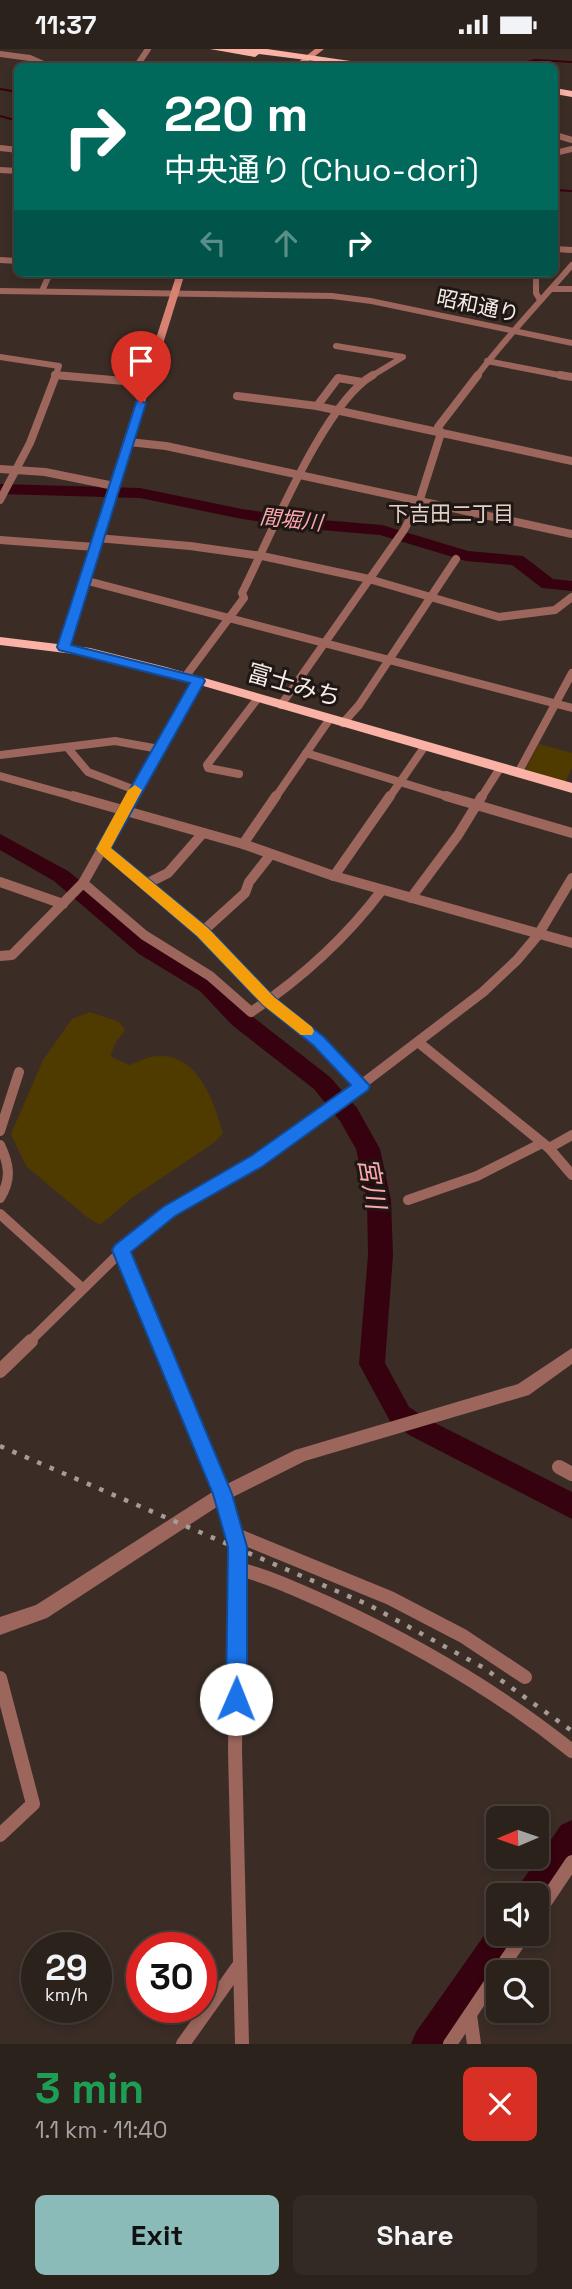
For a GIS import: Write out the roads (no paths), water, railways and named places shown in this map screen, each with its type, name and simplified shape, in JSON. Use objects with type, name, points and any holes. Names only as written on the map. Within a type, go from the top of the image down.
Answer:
[{"type":"highway","points":[[215,49],[321,63]]},
{"type":"highway","points":[[245,49],[303,61],[331,63]]},
{"type":"highway","name":"富士みち","points":[[0,641],[63,647],[192,679],[572,788]]},
{"type":"main road","points":[[303,61],[320,49]]},
{"type":"main road","points":[[63,647],[180,277]]},
{"type":"street","points":[[0,54],[30,58],[41,63]]},
{"type":"street","points":[[281,705],[402,534],[420,499],[441,433],[438,427],[487,361],[572,265]]},
{"type":"street","points":[[43,291],[48,277]]},
{"type":"street","points":[[537,277],[540,300]]},
{"type":"street","points":[[551,289],[572,289]]},
{"type":"street","name":"昭和通り","points":[[0,291],[279,293],[352,298],[572,343]]},
{"type":"street","points":[[0,956],[12,955],[82,884],[159,748],[192,679],[232,617],[275,528],[278,516],[338,411],[362,382],[403,357],[336,346]]},
{"type":"street","points":[[0,357],[59,366],[18,469],[4,493]]},
{"type":"street","points":[[487,361],[572,377]]},
{"type":"street","points":[[55,375],[147,383]]},
{"type":"street","points":[[317,406],[338,378],[362,382]]},
{"type":"street","points":[[237,396],[317,406],[572,461]]},
{"type":"street","points":[[129,442],[166,446],[572,534]]},
{"type":"street","points":[[0,469],[18,469],[113,489]]},
{"type":"street","points":[[0,540],[190,546],[262,556],[369,579],[499,617],[555,610],[572,597]]},
{"type":"street","points":[[243,845],[306,753],[336,722],[359,705],[456,559]]},
{"type":"street","points":[[84,580],[572,708]]},
{"type":"street","points":[[518,773],[572,673]]},
{"type":"street","points":[[239,774],[208,768],[207,765],[258,698]]},
{"type":"street","points":[[0,755],[116,741],[159,748]]},
{"type":"street","points":[[334,876],[425,746]]},
{"type":"street","points":[[67,747],[88,772],[135,790]]},
{"type":"street","points":[[306,753],[572,833]]},
{"type":"street","points":[[411,898],[500,768]]},
{"type":"street","points":[[0,776],[203,833],[334,876],[572,943]]},
{"type":"street","points":[[146,884],[168,873],[203,833]]},
{"type":"street","points":[[103,849],[202,932],[268,1001],[319,1041],[362,1086]]},
{"type":"street","points":[[202,932],[245,893],[249,882],[271,854]]},
{"type":"street","points":[[0,1371],[121,1250],[169,1212],[257,1161],[347,1098],[483,992],[517,960],[538,935],[572,878]]},
{"type":"street","points":[[0,882],[67,900]]},
{"type":"street","points":[[82,884],[144,935],[210,976],[251,1012],[320,960],[345,936],[382,890]]},
{"type":"street","points":[[418,1042],[545,1145],[572,1175]]},
{"type":"street","points":[[0,1131],[19,1073]]},
{"type":"street","points":[[408,1200],[453,1187],[572,1135]]},
{"type":"street","points":[[0,1145],[11,1167],[6,1189],[0,1198]]},
{"type":"street","points":[[0,1214],[82,1288]]},
{"type":"street","points":[[121,1250],[223,1494],[234,1534],[239,1569],[235,1751],[242,2044]]},
{"type":"street","points":[[0,1626],[41,1612],[223,1494],[301,1455],[523,1390],[572,1355]]},
{"type":"street","points":[[559,1467],[572,1474]]},
{"type":"street","points":[[234,1534],[390,1598],[463,1636],[525,1677]]},
{"type":"street","points":[[239,1569],[258,1573],[343,1611],[444,1663],[516,1709],[572,1751]]},
{"type":"street","points":[[0,1678],[33,1804],[0,1835]]},
{"type":"street","points":[[549,1896],[572,1862]]},
{"type":"street","points":[[450,2044],[516,1946]]},
{"type":"street","points":[[183,2044],[241,1963]]},
{"type":"street","points":[[470,2015],[474,2044]]},
{"type":"waterway","points":[[523,63],[535,60],[572,62]]},
{"type":"waterway","points":[[0,89],[14,91]]},
{"type":"waterway","points":[[0,116],[14,120]]},
{"type":"waterway","points":[[558,190],[572,191]]},
{"type":"waterway","name":"間堀川","points":[[0,489],[140,493],[242,514],[310,524],[382,530],[466,556],[517,560],[548,584],[572,586]]},
{"type":"waterway","name":"宮川","points":[[0,841],[61,876],[147,948],[208,985],[240,1019],[322,1083],[336,1098],[360,1131],[375,1173],[381,1227],[372,1364],[400,1415],[420,1428],[572,1506]]},
{"type":"waterway","points":[[539,1883],[572,1836]]},
{"type":"waterway","points":[[428,2044],[496,1946]]},
{"type":"railway","points":[[0,1446],[369,1605],[484,1668],[572,1731]]},
{"type":"district","name":"下吉田二丁目","points":[[451,514]]}]
